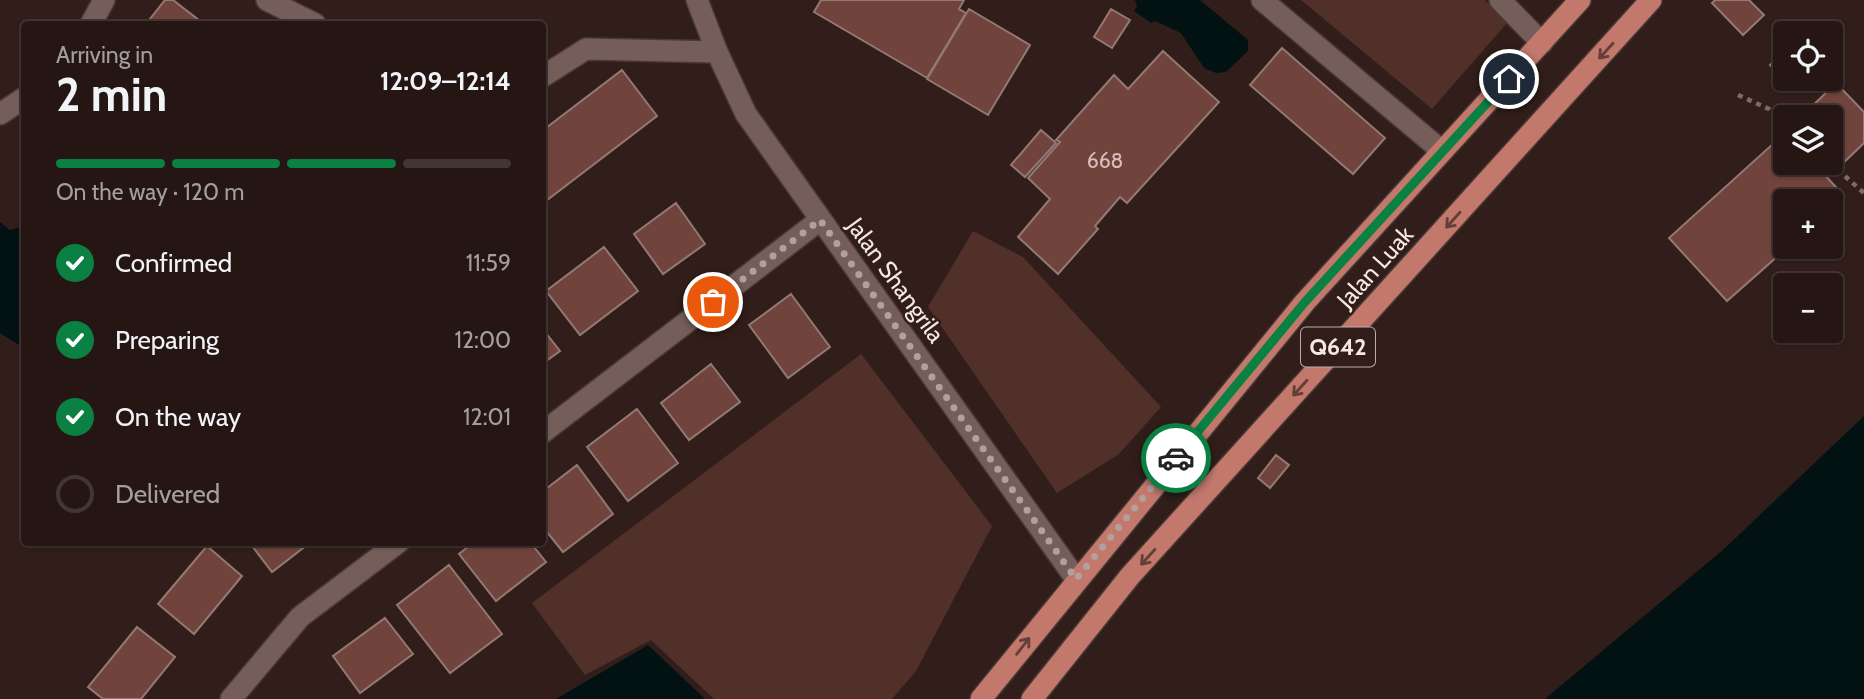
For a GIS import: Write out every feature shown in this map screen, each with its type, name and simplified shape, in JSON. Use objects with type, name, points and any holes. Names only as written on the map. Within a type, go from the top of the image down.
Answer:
[{"type":"main road","name":"Jalan Luak","points":[[981,699],[1076,579],[1305,302],[1580,0]]},
{"type":"main road","name":"Jalan Luak","points":[[1032,699],[1130,576],[1651,0]]},
{"type":"street","points":[[93,21],[104,0]]},
{"type":"street","points":[[267,0],[309,21]]},
{"type":"street","points":[[1262,0],[1442,151]]},
{"type":"street","points":[[1500,0],[1542,43]]},
{"type":"street","name":"Jalan Shangrila","points":[[702,3],[717,52],[746,114],[1076,579]]},
{"type":"street","points":[[546,74],[586,49],[717,52]]},
{"type":"street","points":[[0,114],[21,100]]},
{"type":"street","points":[[546,430],[820,220]]},
{"type":"street","points":[[230,699],[300,617],[395,546]]},
{"type":"path","points":[[1738,95],[1773,113]]},
{"type":"path","points":[[1843,174],[1864,193]]},
{"type":"shaded area","points":[[1135,0],[1200,0],[1248,40],[1248,51],[1226,72],[1216,73],[1204,68],[1181,33],[1155,21],[1151,23],[1134,11],[1137,6]]},
{"type":"shaded area","points":[[1301,0],[1485,0],[1507,23],[1432,109]]},
{"type":"shaded area","points":[[0,222],[10,230],[21,227],[21,346],[0,333]]},
{"type":"shaded area","points":[[973,231],[1023,257],[1161,407],[1119,454],[1057,493],[928,307]]},
{"type":"shaded area","points":[[861,354],[992,526],[916,671],[892,699],[714,699],[651,640],[585,675],[532,603]]},
{"type":"shaded area","points":[[1864,416],[1864,699],[1545,699],[1724,549]]},
{"type":"shaded area","points":[[648,645],[705,699],[556,699]]},
{"type":"building","points":[[165,0],[173,0],[200,21],[148,21]]},
{"type":"building","points":[[821,0],[964,0],[959,9],[966,13],[927,78],[814,12]]},
{"type":"building","points":[[1715,0],[1749,0],[1764,15],[1743,35],[1712,3]]},
{"type":"building","points":[[969,9],[1030,45],[988,115],[927,79]]},
{"type":"building","points":[[1111,9],[1130,20],[1112,48],[1094,37]]},
{"type":"building","points":[[1282,48],[1385,138],[1353,174],[1250,85]]},
{"type":"building","points":[[1163,51],[1219,102],[1127,203],[1120,197],[1095,226],[1098,229],[1058,274],[1018,237],[1050,199],[1028,178],[1060,142],[1056,140],[1114,75],[1128,89]]},
{"type":"building","points":[[622,70],[657,116],[546,201],[546,128]]},
{"type":"building","points":[[1843,90],[1864,112],[1864,143],[1843,163],[1843,105],[1813,105],[1828,91]]},
{"type":"building","points":[[1041,130],[1056,143],[1025,177],[1011,165]]},
{"type":"building","points":[[1773,144],[1773,175],[1825,175],[1838,189],[1773,189],[1774,259],[1727,301],[1669,238]]},
{"type":"building","points":[[676,203],[705,244],[663,274],[634,234]]},
{"type":"building","points":[[604,247],[638,291],[580,335],[546,291]]},
{"type":"building","points":[[791,294],[830,347],[788,378],[749,325]]},
{"type":"building","points":[[546,333],[560,351],[546,361]]},
{"type":"building","points":[[711,364],[740,402],[689,440],[661,403]]},
{"type":"building","points":[[637,409],[678,463],[628,501],[587,447]]},
{"type":"building","points":[[1276,455],[1289,465],[1270,488],[1258,478]]},
{"type":"building","points":[[577,465],[613,514],[563,552],[546,531],[546,489]]},
{"type":"building","points":[[207,546],[242,576],[194,634],[158,604]]},
{"type":"building","points":[[252,546],[306,546],[272,572]]},
{"type":"building","points":[[469,546],[533,546],[546,562],[496,601],[459,554]]},
{"type":"building","points":[[449,565],[502,634],[450,673],[397,605]]},
{"type":"building","points":[[385,618],[413,654],[360,693],[333,656]]},
{"type":"building","points":[[137,627],[175,657],[141,699],[103,699],[88,687]]},
{"type":"way so far","points":[[713,302],[820,220],[946,393],[1076,579],[1176,458]]},
{"type":"route","points":[[1176,458],[1305,302],[1509,79]]}]
